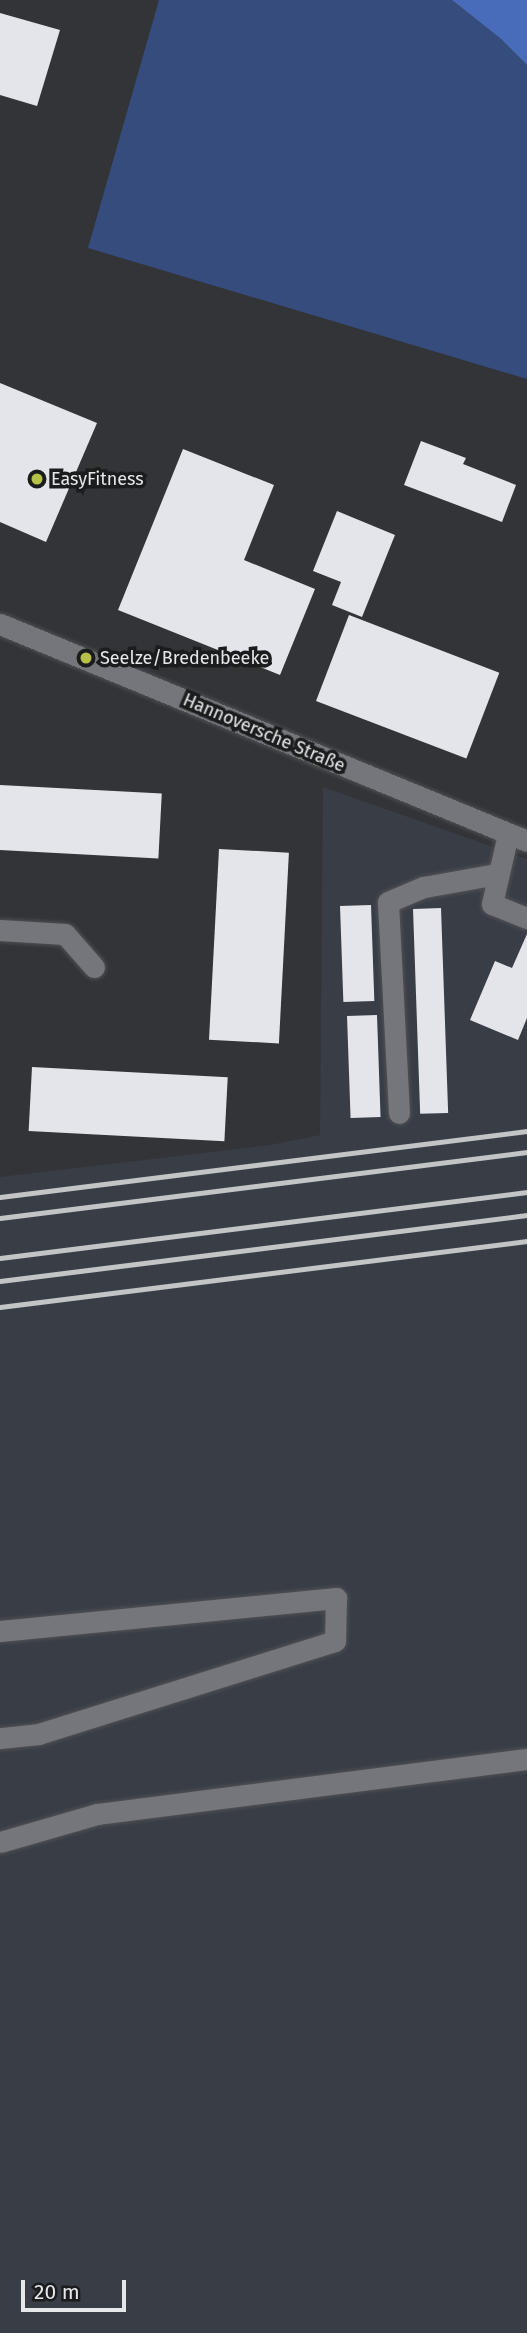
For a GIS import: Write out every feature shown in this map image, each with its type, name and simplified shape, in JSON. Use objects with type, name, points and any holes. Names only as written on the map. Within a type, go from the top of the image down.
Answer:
[{"type":"street","name":"Hannoversche Straße","points":[[0,624],[517,838]]},
{"type":"street","points":[[517,838],[497,874],[492,904],[527,918]]},
{"type":"street","points":[[399,1113],[388,902],[424,887],[497,874]]},
{"type":"street","points":[[0,930],[65,934],[94,967]]},
{"type":"street","points":[[0,1631],[336,1598],[335,1641],[39,1734],[0,1738]]},
{"type":"street","points":[[0,1842],[97,1814],[527,1759]]},
{"type":"shaded area","points":[[159,0],[452,0],[501,39],[527,65],[527,379],[88,248]]},
{"type":"shaded area","points":[[452,0],[527,0],[527,65],[501,39]]},
{"type":"shaded area","points":[[323,787],[527,859],[527,2333],[0,2333],[0,1177],[270,1145],[320,1135]]},
{"type":"building","points":[[0,13],[60,30],[37,106],[0,95]]},
{"type":"building","name":"EasyFitness","points":[[0,383],[97,423],[46,542],[0,522]]},
{"type":"building","points":[[421,441],[466,458],[463,464],[516,485],[502,522],[404,485]]},
{"type":"building","points":[[183,449],[274,485],[244,560],[315,589],[280,675],[118,610]]},
{"type":"building","points":[[337,511],[395,535],[362,617],[332,605],[341,582],[313,571]]},
{"type":"building","points":[[349,615],[499,673],[466,759],[316,701]]},
{"type":"building","points":[[0,785],[162,793],[158,858],[0,850]]},
{"type":"building","points":[[219,849],[289,853],[279,1043],[209,1040]]},
{"type":"building","points":[[371,905],[374,1001],[343,1002],[340,906]]},
{"type":"building","points":[[441,908],[448,1113],[420,1114],[413,909]]},
{"type":"building","points":[[527,934],[527,1018],[518,1040],[470,1020],[495,961],[512,968]]},
{"type":"building","points":[[377,1015],[381,1117],[351,1118],[347,1016]]},
{"type":"building","points":[[32,1067],[228,1077],[224,1141],[29,1131]]},
{"type":"railway","points":[[0,1197],[527,1131]]},
{"type":"railway","points":[[0,1218],[527,1152]]},
{"type":"railway","points":[[0,1258],[527,1192]]},
{"type":"railway","points":[[0,1281],[527,1215]]},
{"type":"railway","points":[[0,1307],[527,1241]]},
{"type":"place","name":"EasyFitness","points":[[37,479]]},
{"type":"place","name":"Seelze/Bredenbeeke","points":[[86,658]]}]
